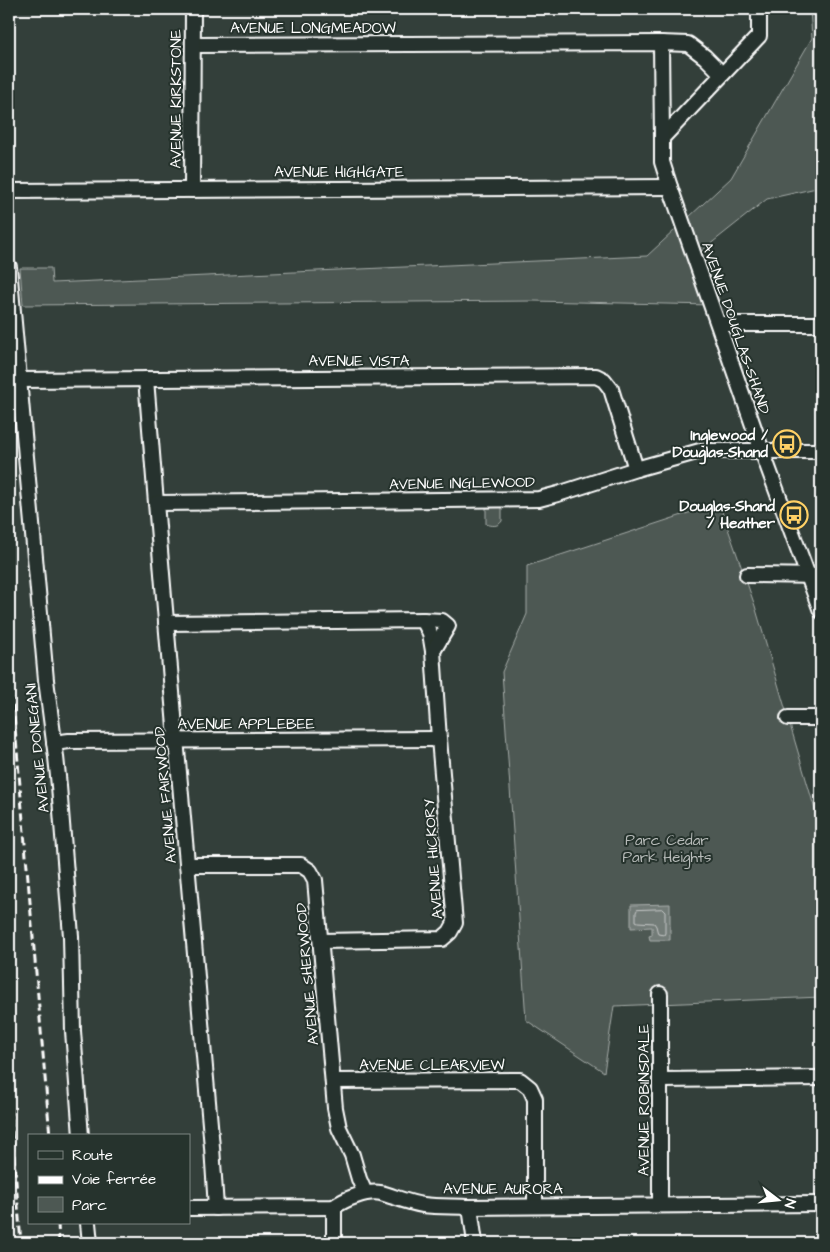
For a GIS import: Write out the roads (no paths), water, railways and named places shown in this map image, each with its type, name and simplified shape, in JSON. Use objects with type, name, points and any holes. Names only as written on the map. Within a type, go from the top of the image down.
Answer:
[{"type":"street","name":"AVENUE KIRKSTONE","points":[[192,190],[193,9]]},
{"type":"street","points":[[662,138],[759,36],[759,9]]},
{"type":"street","name":"AVENUE DOUGLAS-SHAND","points":[[661,43],[662,162],[762,451],[815,576],[821,611]]},
{"type":"street","name":"AVENUE LONGMEADOW","points":[[193,45],[688,44],[722,74]]},
{"type":"street","name":"AVENUE HIGHGATE","points":[[9,191],[670,187]]},
{"type":"street","name":"AVENUE DONEGANI","points":[[9,268],[46,680],[57,768],[71,936],[73,1031],[81,1134]]},
{"type":"street","points":[[718,324],[821,324]]},
{"type":"street","name":"AVENUE VISTA","points":[[19,380],[596,376],[604,380],[611,389],[636,469]]},
{"type":"street","name":"AVENUE FAIRWOOD","points":[[146,379],[216,1208]]},
{"type":"street","name":"AVENUE INGLEWOOD","points":[[156,503],[539,499],[700,451],[821,450]]},
{"type":"street","points":[[747,575],[815,576]]},
{"type":"street","name":"AVENUE HICKORY","points":[[321,941],[442,939],[450,932],[455,923],[433,651],[430,633],[423,620]]},
{"type":"street","points":[[166,622],[442,621],[448,626],[433,651]]},
{"type":"street","points":[[788,718],[821,718]]},
{"type":"street","name":"AVENUE APPLEBEE","points":[[54,743],[69,741],[440,739]]},
{"type":"street","name":"AVENUE SHERWOOD","points":[[187,865],[301,865],[310,871],[315,880],[335,1108],[339,1128],[352,1155],[365,1194]]},
{"type":"street","name":"AVENUE ROBINSDALE","points":[[660,994],[660,1206]]},
{"type":"street","points":[[661,1080],[821,1078]]},
{"type":"street","name":"AVENUE CLEARVIEW","points":[[333,1082],[520,1080],[530,1088],[535,1099],[535,1206]]},
{"type":"street","name":"AVENUE AURORA","points":[[190,1208],[334,1207],[342,1202],[372,1192],[422,1205],[470,1207],[821,1204]]},
{"type":"street","points":[[334,1207],[334,1243]]},
{"type":"street","points":[[470,1207],[475,1243]]},
{"type":"street","points":[[88,1224],[90,1243]]},
{"type":"water","points":[[670,904],[670,940],[650,940],[649,936],[652,935],[652,927],[631,928],[631,905]]},
{"type":"railway","points":[[9,657],[50,1134]]},
{"type":"railway","points":[[9,1095],[21,1243]]},
{"type":"railway","points":[[58,1224],[59,1243]]},
{"type":"place","name":"Inglewood / Douglas-Shand","points":[[787,444]]},
{"type":"place","name":"Douglas-Shand / Heather","points":[[794,515]]},
{"type":"park label","name":"Parc Cedar Park Heights","points":[[667,848]]}]
